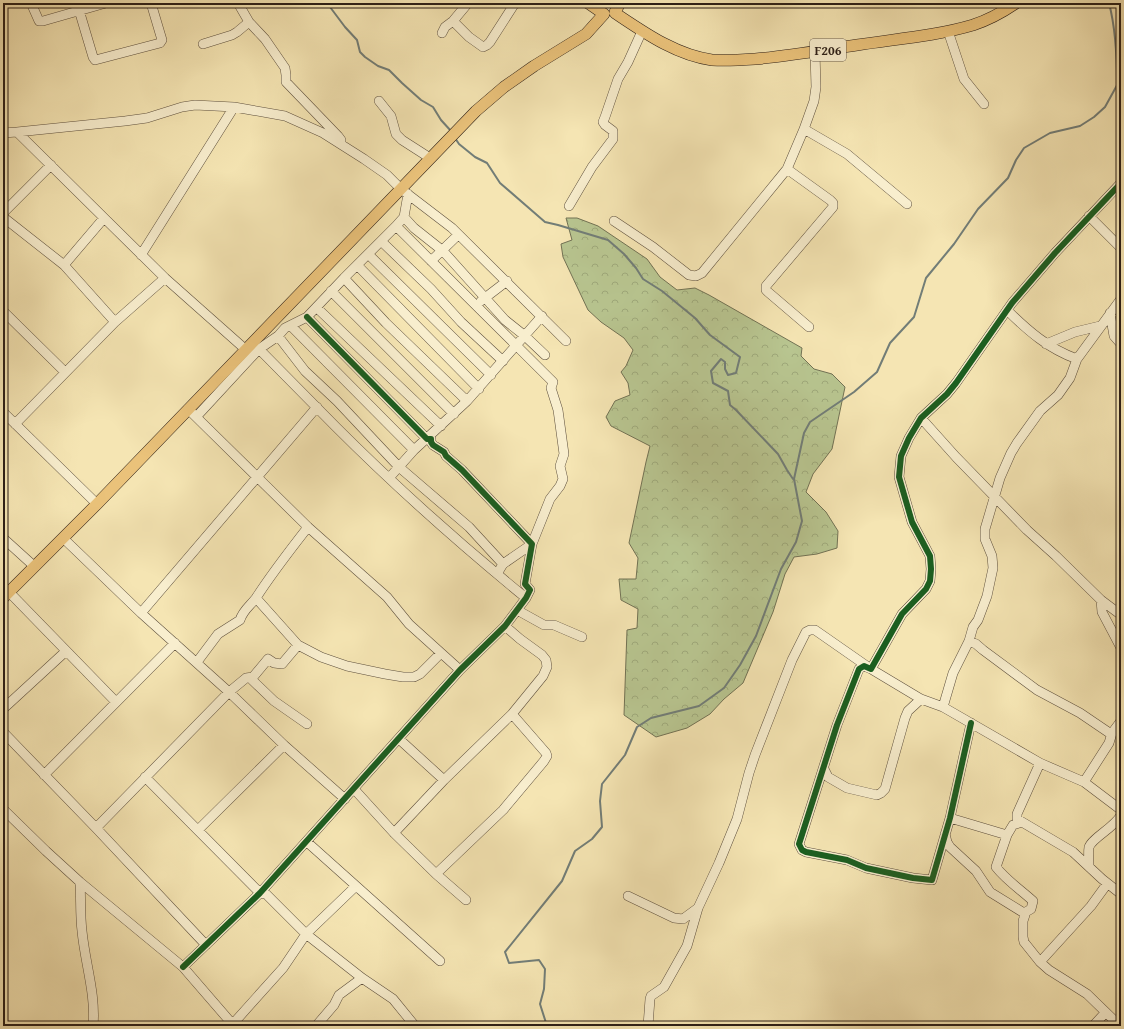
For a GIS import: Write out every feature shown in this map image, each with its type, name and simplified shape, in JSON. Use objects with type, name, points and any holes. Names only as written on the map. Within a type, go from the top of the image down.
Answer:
[{"type":"main road","name":"F206","points":[[589,3],[611,11],[666,45],[688,54],[713,60],[759,58],[815,52],[948,31],[990,18],[1016,3]]},
{"type":"main road","points":[[6,595],[97,504],[246,349],[404,191],[430,158],[476,112],[504,87],[534,66],[577,40],[611,11]]},
{"type":"street","points":[[31,3],[39,21],[79,10],[91,5],[106,3]]},
{"type":"street","points":[[79,10],[95,60],[160,43],[162,40],[151,3]]},
{"type":"street","points":[[238,3],[248,22],[265,38],[285,68],[286,82],[338,136],[344,147]]},
{"type":"street","points":[[442,33],[445,27],[453,21],[468,3]]},
{"type":"street","points":[[453,21],[469,36],[483,46],[487,45],[515,3]]},
{"type":"street","points":[[203,44],[232,35],[248,22]]},
{"type":"street","points":[[569,206],[592,167],[613,139],[613,131],[603,122],[618,79],[628,62],[640,30]]},
{"type":"street","points":[[948,31],[964,79],[984,104]]},
{"type":"street","points":[[614,221],[653,247],[689,276],[696,276],[702,273],[787,169],[804,129],[814,100],[816,88],[815,52]]},
{"type":"street","points":[[379,101],[391,116],[396,134],[402,140],[430,158]]},
{"type":"street","points":[[3,133],[147,118],[182,107],[195,105],[234,106],[285,116],[323,132],[340,142],[344,147],[364,158],[386,175],[404,191],[452,228],[566,341]]},
{"type":"street","points":[[141,255],[234,106]]},
{"type":"street","points":[[804,129],[847,154],[907,204]]},
{"type":"street","points":[[17,132],[165,278],[246,349]]},
{"type":"street","points":[[3,213],[51,165]]},
{"type":"street","points":[[787,169],[833,203],[833,207],[766,286],[766,290],[768,292],[808,327]]},
{"type":"street","points":[[870,669],[902,614],[926,589],[930,581],[930,556],[912,522],[899,477],[901,456],[909,438],[921,418],[947,394],[956,383],[1007,310],[1055,253],[1121,183]]},
{"type":"street","points":[[197,416],[259,348],[278,336],[286,328],[307,317],[396,226],[404,217],[404,191]]},
{"type":"street","points":[[1089,216],[1121,248]]},
{"type":"street","points":[[3,217],[64,265],[115,322]]},
{"type":"street","points":[[404,217],[414,228],[443,251],[505,320],[545,355]]},
{"type":"street","points":[[64,265],[104,218]]},
{"type":"street","points":[[183,967],[260,894],[460,670],[505,626],[526,598],[530,590],[525,584],[532,544],[550,499],[560,486],[563,479],[560,466],[564,454],[558,410],[551,388],[553,382],[396,226]]},
{"type":"street","points":[[431,261],[458,235]]},
{"type":"street","points":[[381,241],[431,289],[461,322],[503,361]]},
{"type":"street","points":[[368,254],[491,375]]},
{"type":"street","points":[[357,265],[478,389]]},
{"type":"street","points":[[15,424],[115,322],[165,278]]},
{"type":"street","points":[[344,278],[386,323],[467,401]]},
{"type":"street","points":[[476,306],[485,297],[507,281]]},
{"type":"street","points":[[331,291],[454,414]]},
{"type":"street","points":[[943,708],[953,673],[969,640],[987,596],[993,568],[992,556],[985,539],[985,529],[1000,478],[1011,453],[1040,411],[1058,395],[1070,378],[1077,359],[1121,299]]},
{"type":"street","points":[[317,308],[441,426]]},
{"type":"street","points":[[1007,310],[1027,330],[1046,344],[1061,354],[1077,359]]},
{"type":"street","points":[[3,311],[65,372]]},
{"type":"street","points":[[1110,313],[1114,336],[1121,344]]},
{"type":"street","points":[[388,478],[414,450],[467,401],[542,316]]},
{"type":"street","points":[[307,317],[427,439],[431,439],[433,445],[444,452],[446,456],[462,470],[532,544]]},
{"type":"street","points":[[291,326],[414,450]]},
{"type":"street","points":[[1046,344],[1075,332],[1100,326]]},
{"type":"street","points":[[278,336],[305,371],[337,401],[399,467],[469,527],[503,564]]},
{"type":"street","points":[[259,348],[388,478],[526,598]]},
{"type":"street","points":[[141,613],[317,407]]},
{"type":"street","points":[[188,409],[197,416],[257,478],[308,527],[386,597],[406,620],[460,670]]},
{"type":"street","points":[[3,412],[97,504]]},
{"type":"street","points":[[921,418],[956,457],[1027,530],[1067,566],[1101,600],[1121,615]]},
{"type":"street","points":[[197,662],[218,634],[240,620],[242,612],[256,598],[262,587],[308,527]]},
{"type":"street","points":[[3,538],[35,567]]},
{"type":"street","points":[[63,538],[141,613],[197,662],[284,745],[345,799]]},
{"type":"street","points":[[497,574],[503,564],[532,544]]},
{"type":"street","points":[[6,595],[116,702]]},
{"type":"street","points":[[256,598],[298,645],[321,657],[347,666],[403,677],[414,677],[420,674],[441,653]]},
{"type":"street","points":[[1101,600],[1102,612],[1121,648]]},
{"type":"street","points":[[517,610],[544,625],[554,625],[582,637]]},
{"type":"street","points":[[394,833],[444,780],[512,714],[543,676],[547,667],[546,660],[505,626]]},
{"type":"street","points":[[648,1026],[651,996],[660,991],[668,981],[687,946],[698,908],[737,819],[755,754],[792,660],[806,632],[815,630],[870,669]]},
{"type":"street","points":[[969,640],[1038,690],[1080,713],[1108,732],[1112,733]]},
{"type":"street","points":[[44,775],[175,643]]},
{"type":"street","points":[[96,828],[228,692],[246,678],[253,676],[268,659],[274,663],[282,664],[298,645]]},
{"type":"street","points":[[3,709],[66,652]]},
{"type":"street","points":[[971,724],[950,818],[932,880],[913,878],[866,868],[847,860],[802,850],[800,844],[824,775],[843,708],[859,670],[864,666],[921,699],[943,708],[1040,763],[1084,782],[1121,810]]},
{"type":"street","points":[[250,678],[274,701],[307,724]]},
{"type":"street","points":[[824,775],[847,788],[876,795],[881,794],[885,789],[905,718],[908,711],[921,699]]},
{"type":"street","points":[[436,874],[503,810],[544,761],[546,753],[512,714]]},
{"type":"street","points":[[1084,782],[1109,743],[1112,733],[1121,721]]},
{"type":"street","points":[[3,732],[206,945]]},
{"type":"street","points":[[399,739],[444,780]]},
{"type":"street","points":[[198,830],[284,745]]},
{"type":"street","points":[[1040,763],[1017,814],[1017,819],[1073,852],[1107,884],[1121,894]]},
{"type":"street","points":[[145,777],[260,894],[266,894],[306,934],[362,978],[393,999],[415,1026]]},
{"type":"street","points":[[354,788],[394,833],[436,874],[466,900]]},
{"type":"street","points":[[3,809],[80,882],[183,967],[232,1025],[283,968],[306,934],[356,886]]},
{"type":"street","points":[[1088,867],[1089,848],[1091,844],[1108,830],[1121,815]]},
{"type":"street","points":[[950,818],[1007,835]]},
{"type":"street","points":[[1022,822],[1013,825],[1007,835],[996,867],[1003,876],[1033,901],[1031,909],[1024,913]]},
{"type":"street","points":[[945,832],[947,842],[950,847],[976,871],[990,892],[1024,913]]},
{"type":"street","points":[[307,842],[440,961]]},
{"type":"street","points":[[80,882],[82,931],[94,1016],[93,1026]]},
{"type":"street","points":[[1040,962],[1092,906],[1107,884]]},
{"type":"street","points":[[628,896],[674,918],[683,919],[698,908]]},
{"type":"street","points":[[1024,913],[1024,942],[1040,962],[1049,970],[1087,994],[1120,1026]]},
{"type":"street","points":[[316,1026],[334,1005],[339,995],[362,978]]},
{"type":"street","points":[[1093,1026],[1105,1012]]},
{"type":"green space","points":[[566,218],[577,218],[598,226],[647,259],[660,277],[677,290],[695,288],[802,348],[801,356],[814,369],[832,374],[845,387],[832,449],[813,474],[806,492],[826,512],[838,531],[837,548],[817,554],[794,557],[785,574],[773,612],[743,683],[724,699],[710,714],[687,728],[656,737],[624,715],[627,630],[637,628],[638,609],[621,600],[619,579],[636,579],[638,558],[629,543],[650,446],[611,426],[606,417],[615,401],[630,395],[628,383],[621,372],[626,366],[633,350],[624,338],[601,322],[588,310],[563,257],[561,244],[572,240]]},
{"type":"waterway","points":[[327,3],[357,40],[360,52],[378,66],[389,70],[421,100],[433,107],[441,120],[451,131]]},
{"type":"waterway","points":[[1109,3],[1116,43],[1117,83]]},
{"type":"waterway","points":[[547,1026],[540,1004],[544,989],[545,969],[539,960],[509,963],[505,952],[562,881],[575,851],[592,839],[602,827],[600,801],[602,784],[625,755],[637,727],[651,718],[699,706],[724,688],[740,665],[756,636],[781,569],[796,542],[802,521],[794,479],[804,433],[810,422],[854,392],[877,372],[890,343],[914,317],[926,278],[954,244],[978,209],[1008,178],[1016,160],[1024,148],[1050,133],[1080,126],[1094,117],[1105,107],[1121,78]]},
{"type":"waterway","points":[[455,138],[459,144],[475,157],[487,163],[500,183],[545,222],[608,240],[624,254],[643,279],[662,291],[695,318],[710,335],[740,357],[736,373],[728,375],[725,369],[725,362],[721,359],[711,371],[713,383],[728,391],[730,405],[778,454],[793,479]]},
{"type":"cycle path","points":[[971,723],[950,818],[932,880],[913,878],[866,868],[847,860],[802,850],[799,844],[837,725],[859,669],[864,666],[871,669],[902,614],[926,589],[930,581],[930,556],[912,522],[899,477],[901,456],[909,438],[921,418],[947,394],[956,383],[1012,303],[1055,253],[1121,183]]},
{"type":"cycle path","points":[[183,967],[260,893],[460,670],[505,626],[526,598],[530,590],[525,584],[532,544],[462,470],[446,456],[444,452],[433,445],[431,439],[427,439],[307,317]]}]
